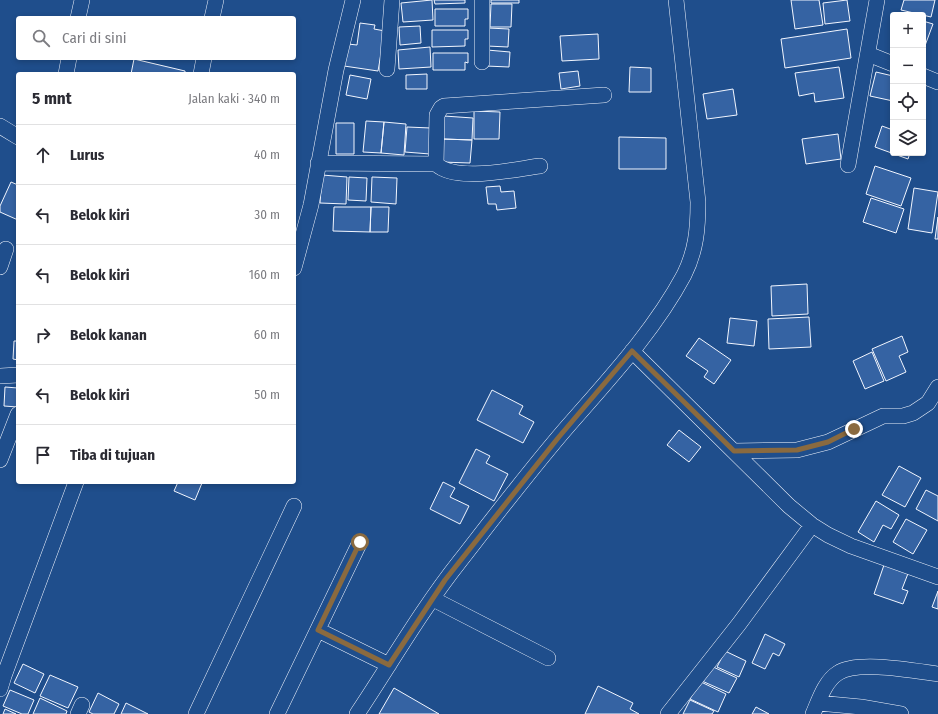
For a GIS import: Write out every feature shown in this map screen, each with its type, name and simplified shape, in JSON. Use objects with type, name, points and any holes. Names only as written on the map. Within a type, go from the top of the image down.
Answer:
[{"type":"street","points":[[78,16],[82,0]]},
{"type":"street","points":[[212,16],[216,0]]},
{"type":"street","points":[[296,261],[311,205],[336,70],[353,0]]},
{"type":"street","points":[[387,69],[392,0]]},
{"type":"street","points":[[482,0],[482,62]]},
{"type":"street","points":[[357,714],[445,580],[558,438],[632,351],[658,316],[684,274],[695,247],[698,230],[698,202],[676,0]]},
{"type":"street","points":[[848,165],[877,0]]},
{"type":"street","points":[[868,54],[890,63]]},
{"type":"street","points":[[66,72],[69,60]]},
{"type":"street","points":[[201,72],[204,60]]},
{"type":"street","points":[[926,77],[938,82]]},
{"type":"street","points":[[436,164],[437,116],[441,108],[444,106],[604,95]]},
{"type":"street","points":[[0,126],[16,136]]},
{"type":"street","points":[[318,163],[436,164],[441,169],[448,172],[461,173],[484,173],[540,166]]},
{"type":"street","points":[[0,268],[6,249]]},
{"type":"street","points":[[632,351],[789,506],[812,525],[828,535],[851,546],[938,577]]},
{"type":"street","points":[[0,376],[16,375]]},
{"type":"street","points":[[734,451],[797,450],[828,442],[883,416],[903,416],[913,413],[928,402],[938,387]]},
{"type":"street","points":[[0,460],[16,419]]},
{"type":"street","points":[[0,689],[75,484]]},
{"type":"street","points":[[196,714],[294,506]]},
{"type":"street","points":[[668,714],[739,624],[812,525]]},
{"type":"street","points":[[277,714],[360,542]]},
{"type":"street","points":[[433,599],[548,658]]},
{"type":"street","points":[[318,630],[389,665]]},
{"type":"street","points":[[901,714],[861,707],[815,708],[832,678],[847,668],[859,666],[938,674]]},
{"type":"building","points":[[432,0],[433,20],[403,22],[401,3]]},
{"type":"building","points":[[434,0],[465,0],[465,3],[435,4]]},
{"type":"building","points":[[491,0],[519,0],[519,3],[491,3]]},
{"type":"building","points":[[791,0],[819,0],[823,25],[795,29]]},
{"type":"building","points":[[847,0],[850,21],[825,24],[823,3]]},
{"type":"building","points":[[904,0],[935,0],[931,17],[926,16],[926,12],[910,12],[901,10]]},
{"type":"building","points":[[491,4],[512,4],[511,27],[490,27]]},
{"type":"building","points":[[435,9],[468,9],[468,19],[465,19],[465,26],[435,26]]},
{"type":"building","points":[[926,22],[933,24],[926,43]]},
{"type":"building","points":[[360,23],[375,25],[374,29],[385,31],[378,71],[344,66],[348,44],[357,45]]},
{"type":"building","points":[[420,26],[421,43],[400,45],[399,27]]},
{"type":"building","points":[[488,28],[509,29],[508,47],[487,46]]},
{"type":"building","points":[[847,29],[851,58],[785,68],[781,39]]},
{"type":"building","points":[[432,30],[468,30],[468,39],[465,39],[465,46],[432,47]]},
{"type":"building","points":[[598,34],[599,59],[562,61],[560,36]]},
{"type":"building","points":[[430,47],[431,67],[399,69],[398,50]]},
{"type":"building","points":[[487,50],[510,52],[509,67],[486,66]]},
{"type":"building","points":[[433,53],[468,53],[468,63],[465,62],[465,70],[433,70]]},
{"type":"building","points":[[134,60],[185,71],[185,72],[131,72]]},
{"type":"building","points":[[630,67],[651,68],[651,92],[629,92]]},
{"type":"building","points":[[839,67],[844,98],[815,102],[814,93],[799,96],[795,73]]},
{"type":"building","points":[[578,71],[580,86],[561,89],[559,73]]},
{"type":"building","points":[[876,72],[890,75],[890,100],[870,96]]},
{"type":"building","points":[[427,74],[427,89],[406,89],[406,75]]},
{"type":"building","points":[[350,75],[371,79],[367,99],[346,95]]},
{"type":"building","points":[[733,89],[737,115],[707,119],[703,94]]},
{"type":"building","points":[[474,111],[500,112],[499,139],[474,139]]},
{"type":"building","points":[[444,116],[473,118],[472,140],[443,139]]},
{"type":"building","points":[[366,121],[384,122],[381,153],[363,152]]},
{"type":"building","points":[[384,122],[406,124],[404,155],[381,153]]},
{"type":"building","points":[[336,123],[354,123],[354,154],[336,154]]},
{"type":"building","points":[[882,126],[890,129],[890,152],[875,147]]},
{"type":"building","points":[[407,127],[431,128],[430,154],[405,152]]},
{"type":"building","points":[[838,134],[841,159],[806,164],[802,139]]},
{"type":"building","points":[[619,137],[666,138],[666,169],[619,169]]},
{"type":"building","points":[[443,139],[472,140],[470,163],[441,162]]},
{"type":"building","points":[[900,156],[909,156],[908,159]]},
{"type":"building","points":[[875,166],[911,178],[901,206],[866,194]]},
{"type":"building","points":[[322,175],[347,177],[346,204],[320,203]]},
{"type":"building","points":[[349,177],[367,178],[366,201],[348,200]]},
{"type":"building","points":[[372,177],[397,178],[396,204],[371,202]]},
{"type":"building","points":[[11,182],[16,184],[16,219],[0,212],[0,206]]},
{"type":"building","points":[[500,186],[501,192],[514,191],[516,208],[497,210],[496,204],[488,204],[486,187]]},
{"type":"building","points":[[914,188],[938,192],[932,233],[908,229]]},
{"type":"building","points":[[871,198],[904,209],[896,233],[863,222]]},
{"type":"building","points":[[334,207],[371,207],[370,232],[333,231]]},
{"type":"building","points":[[371,207],[389,207],[388,232],[370,232]]},
{"type":"building","points":[[938,217],[938,239],[935,239]]},
{"type":"building","points":[[807,284],[808,314],[772,316],[771,286]]},
{"type":"building","points":[[809,317],[811,347],[769,349],[768,319]]},
{"type":"building","points":[[730,318],[757,321],[754,346],[727,343]]},
{"type":"building","points":[[902,336],[908,352],[899,356],[906,372],[886,381],[872,349]]},
{"type":"building","points":[[699,338],[731,360],[714,384],[704,377],[708,371],[686,356]]},
{"type":"building","points":[[14,341],[16,341],[16,360],[13,359]]},
{"type":"building","points":[[872,352],[884,381],[865,389],[853,361]]},
{"type":"building","points":[[5,387],[16,388],[16,407],[4,406]]},
{"type":"building","points":[[492,390],[523,406],[519,414],[534,422],[523,443],[477,420]]},
{"type":"building","points":[[679,430],[701,447],[689,462],[667,445]]},
{"type":"building","points":[[476,449],[490,456],[486,463],[508,474],[494,501],[459,483]]},
{"type":"building","points":[[899,466],[921,478],[905,507],[882,495]]},
{"type":"building","points":[[443,482],[455,488],[450,497],[469,506],[460,524],[430,509]]},
{"type":"building","points":[[177,484],[202,484],[195,500],[174,491]]},
{"type":"building","points":[[926,490],[938,496],[938,521],[916,509]]},
{"type":"building","points":[[876,501],[899,515],[891,529],[883,525],[874,542],[858,532]]},
{"type":"building","points":[[906,519],[927,530],[913,554],[893,542]]},
{"type":"building","points":[[885,562],[909,571],[902,589],[908,591],[903,604],[874,594]]},
{"type":"building","points":[[938,591],[938,609],[932,607]]},
{"type":"building","points":[[765,634],[785,644],[779,656],[773,653],[765,669],[752,663]]},
{"type":"building","points":[[725,651],[746,661],[739,677],[717,667]]},
{"type":"building","points":[[23,664],[44,674],[35,693],[14,683]]},
{"type":"building","points":[[709,665],[737,678],[729,693],[702,681]]},
{"type":"building","points":[[50,675],[78,687],[68,708],[40,696]]},
{"type":"building","points":[[699,681],[726,694],[718,712],[690,699]]},
{"type":"building","points":[[598,686],[633,703],[630,709],[639,714],[585,714]]},
{"type":"building","points":[[394,688],[439,714],[379,714]]},
{"type":"building","points":[[10,690],[34,700],[28,714],[22,714],[3,706]]},
{"type":"building","points":[[98,693],[119,704],[114,714],[93,714],[89,712]]},
{"type":"building","points":[[40,698],[67,711],[66,714],[33,714]]},
{"type":"building","points":[[690,700],[714,711],[712,714],[683,714]]},
{"type":"building","points":[[126,703],[148,714],[121,714]]},
{"type":"building","points":[[756,707],[769,714],[752,714]]},
{"type":"building","points":[[5,709],[16,714],[3,714]]},
{"type":"route","points":[[360,542],[318,630],[389,665],[445,580],[482,532],[558,438],[632,351],[734,451],[797,450],[828,442],[854,429]]}]
